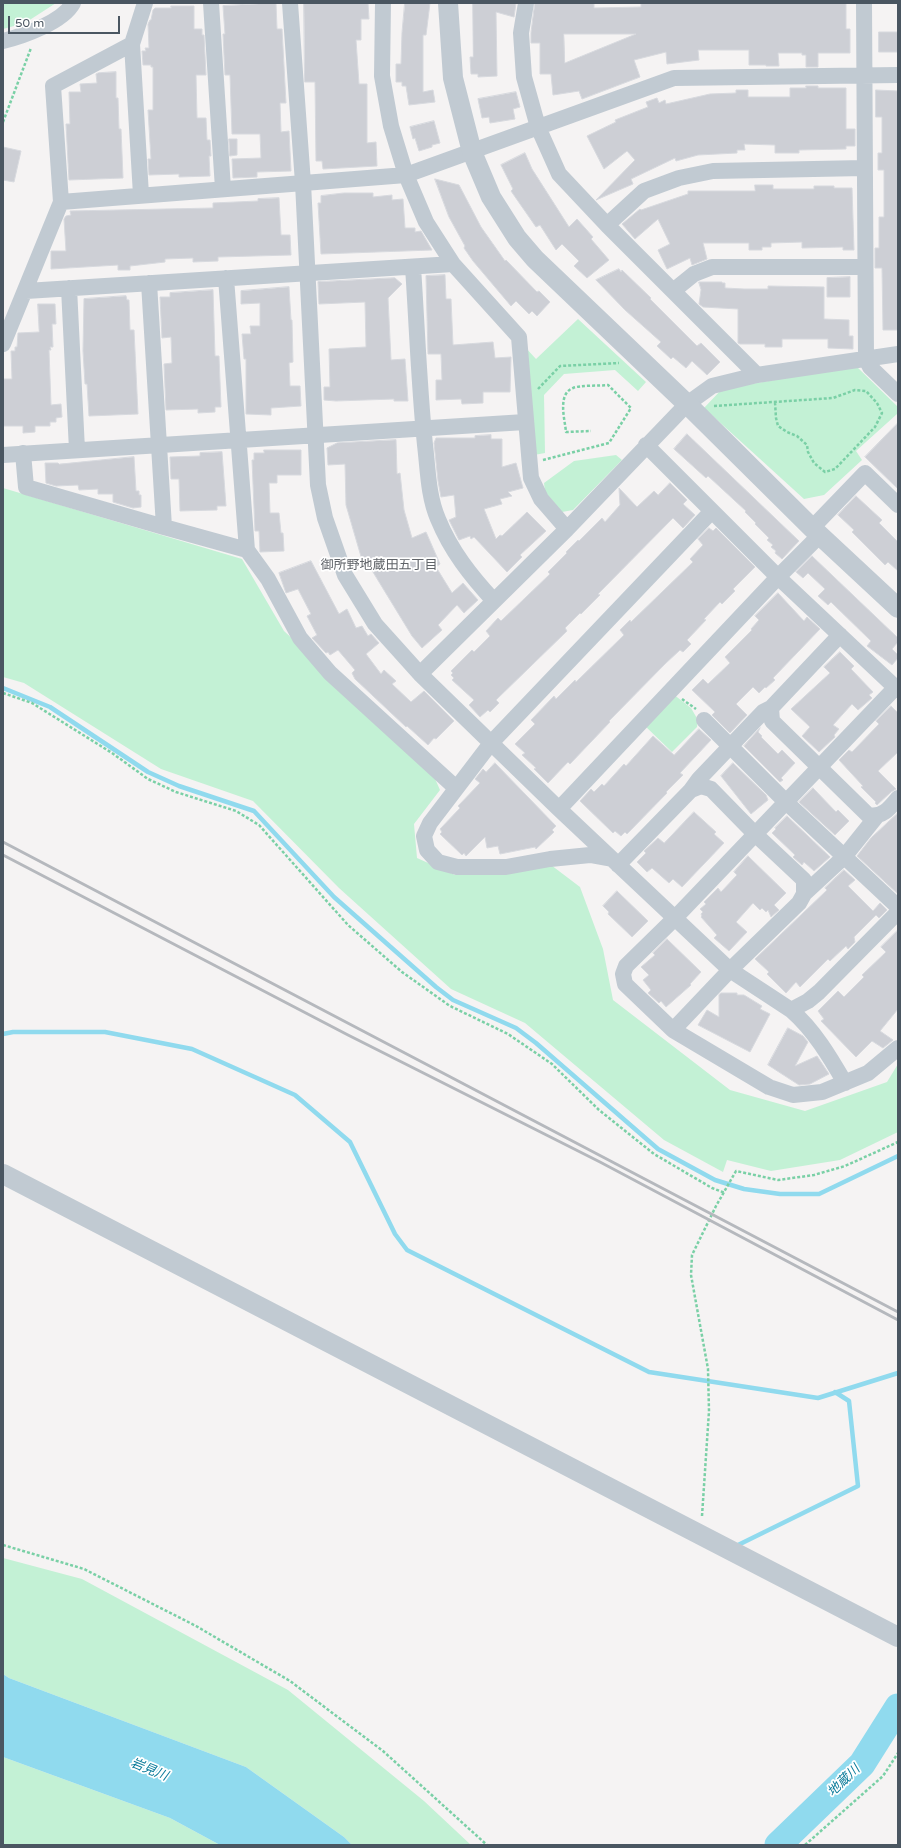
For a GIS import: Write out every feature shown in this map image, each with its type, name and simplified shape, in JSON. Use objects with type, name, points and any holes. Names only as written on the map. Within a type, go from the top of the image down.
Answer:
[{"type":"street","points":[[3,41],[18,37],[59,17],[70,9],[73,3]]},
{"type":"street","points":[[142,195],[132,44],[145,3]]},
{"type":"street","points":[[211,3],[223,189]]},
{"type":"street","points":[[290,3],[303,183],[318,485],[325,518],[345,575],[375,624],[420,674],[674,919],[730,970],[791,1010],[803,1020],[828,1053],[845,1083]]},
{"type":"street","points":[[383,3],[382,76],[391,126],[406,175],[426,222],[453,264],[519,337],[525,422],[531,478],[541,499],[567,529]]},
{"type":"street","points":[[448,3],[453,78],[472,152],[491,197],[517,238],[535,259],[687,404],[816,531],[898,608]]},
{"type":"street","points":[[526,3],[521,33],[524,77],[538,127],[559,174],[606,225],[757,375]]},
{"type":"street","points":[[864,3],[866,359],[870,367],[898,394]]},
{"type":"street","points":[[3,344],[26,291],[61,202],[53,86],[132,44]]},
{"type":"street","points":[[61,202],[406,175],[674,78],[898,75]]},
{"type":"street","points":[[606,225],[644,191],[679,178],[713,171],[864,168]]},
{"type":"street","points":[[26,291],[453,264]]},
{"type":"street","points":[[413,267],[423,428],[429,481],[437,518],[450,547],[468,573],[494,601]]},
{"type":"street","points":[[674,291],[694,274],[712,267],[865,267]]},
{"type":"street","points":[[226,278],[247,550],[268,579],[300,638],[330,673],[456,788]]},
{"type":"street","points":[[149,283],[164,527]]},
{"type":"street","points":[[69,288],[77,450]]},
{"type":"street","points":[[420,674],[567,529],[687,404],[712,386],[757,375],[898,354]]},
{"type":"street","points":[[3,455],[525,422]]},
{"type":"street","points":[[646,445],[778,577],[897,689],[674,919],[626,966],[623,974],[625,984],[673,1030],[769,1088],[793,1095],[822,1092],[868,1073],[898,1048]]},
{"type":"street","points":[[23,453],[26,487],[247,550]]},
{"type":"street","points":[[559,809],[778,577],[865,473],[898,505]]},
{"type":"street","points":[[615,862],[590,855],[550,859],[506,867],[457,867],[438,862],[427,850],[424,836],[430,823],[491,743],[712,511]]},
{"type":"street","points":[[615,862],[691,790],[699,779],[730,746],[763,712],[771,708],[840,635]]},
{"type":"street","points":[[771,708],[772,721],[868,815],[876,817]]},
{"type":"street","points":[[704,720],[786,802],[898,907]]},
{"type":"street","points":[[691,790],[701,786],[711,789],[755,834],[804,880],[804,894]]},
{"type":"street","points":[[673,1030],[730,970],[799,903],[804,894],[844,857],[876,817],[885,813],[898,798]]},
{"type":"street","points":[[791,1010],[808,1001],[819,992],[898,912]]},
{"type":"street","points":[[3,1174],[898,1637]]},
{"type":"path","points":[[3,122],[25,66],[37,28]]},
{"type":"path","points":[[533,394],[560,366],[621,362]]},
{"type":"path","points":[[529,463],[609,443],[631,408],[608,385],[572,388],[566,393],[563,402],[566,432],[591,431]]},
{"type":"path","points":[[711,407],[775,402],[833,398],[855,390],[866,391],[877,403],[882,413],[875,426],[835,469],[825,472],[814,463],[808,452],[807,445],[797,436],[778,426],[775,402]]},
{"type":"path","points":[[670,692],[694,706],[704,720]]},
{"type":"path","points":[[3,693],[32,703],[112,753],[148,779],[176,792],[236,811],[259,825],[348,925],[402,972],[450,1006],[508,1034],[552,1064],[599,1110],[654,1154],[712,1188],[725,1192]]},
{"type":"path","points":[[701,1535],[709,1411],[708,1369],[691,1275],[692,1255],[716,1206],[736,1171],[778,1180],[814,1175],[845,1166],[898,1142]]},
{"type":"path","points":[[3,1545],[84,1569],[196,1626],[290,1681],[382,1751],[487,1845]]},
{"type":"path","points":[[805,1845],[884,1776],[898,1753]]},
{"type":"green space","points":[[3,3],[56,3],[25,23],[3,29]]},
{"type":"green space","points":[[578,319],[646,382],[638,391],[615,370],[564,374],[544,395],[545,453],[534,455],[525,347],[536,359]]},
{"type":"green space","points":[[856,366],[897,406],[897,414],[856,451],[862,460],[824,495],[804,499],[704,408],[722,389]]},
{"type":"green space","points":[[616,455],[622,460],[573,510],[562,512],[545,492],[544,483],[574,461]]},
{"type":"green space","points":[[3,488],[242,559],[284,631],[429,765],[440,790],[414,824],[417,858],[455,875],[551,865],[580,887],[603,949],[613,1000],[730,1090],[805,1111],[887,1082],[898,1064],[898,1132],[840,1160],[771,1171],[727,1160],[723,1172],[664,1140],[525,1023],[451,989],[339,888],[253,801],[161,769],[24,683],[3,677]]},
{"type":"green space","points":[[673,694],[691,708],[698,720],[697,727],[672,752],[644,725]]},
{"type":"green space","points":[[3,1558],[82,1579],[288,1690],[424,1801],[471,1845],[352,1845],[344,1837],[246,1767],[9,1678],[3,1674]]},
{"type":"green space","points":[[3,1757],[170,1818],[220,1845],[3,1845]]},
{"type":"water","name":"岩見川","points":[[3,1674],[9,1678],[246,1767],[344,1837],[352,1845],[220,1845],[170,1818],[3,1757]]},
{"type":"building","points":[[276,3],[277,29],[282,29],[286,103],[280,103],[281,132],[289,131],[291,171],[257,172],[257,177],[233,178],[232,159],[261,158],[260,134],[232,134],[230,75],[225,75],[223,6]]},
{"type":"building","points":[[304,3],[368,3],[369,19],[361,19],[361,40],[356,40],[359,84],[367,84],[367,143],[376,142],[377,166],[323,169],[322,161],[316,161],[315,82],[305,82]]},
{"type":"building","points":[[405,3],[430,3],[426,35],[423,35],[423,92],[433,90],[435,102],[409,105],[406,86],[402,86],[402,82],[396,82],[396,64],[401,64]]},
{"type":"building","points":[[473,3],[516,3],[514,17],[496,12],[497,76],[478,77],[478,74],[471,74],[470,57],[473,57]]},
{"type":"building","points":[[535,3],[594,3],[594,8],[641,7],[641,3],[846,3],[846,29],[850,29],[850,53],[818,53],[818,67],[806,67],[806,55],[802,55],[802,53],[778,53],[779,66],[766,66],[749,65],[749,50],[698,50],[699,60],[667,64],[666,52],[634,60],[640,77],[582,99],[579,91],[553,95],[551,74],[540,74],[540,43],[531,43]],"holes":[[[564,34],[636,34],[565,63]]]},
{"type":"building","points":[[171,6],[194,6],[194,29],[202,29],[202,35],[204,35],[206,75],[196,75],[197,118],[206,118],[207,140],[210,140],[210,176],[179,177],[179,174],[149,175],[148,159],[151,159],[148,110],[153,110],[153,67],[151,67],[151,65],[143,65],[142,51],[146,51],[145,48],[149,48],[148,24],[151,20],[153,10],[155,8],[171,8]]},
{"type":"building","points":[[879,32],[898,32],[898,52],[879,52]]},
{"type":"building","points":[[116,72],[116,98],[118,98],[119,129],[121,129],[123,178],[69,180],[66,124],[70,124],[69,92],[81,92],[80,84],[97,83],[96,74],[98,73]]},
{"type":"building","points":[[806,86],[818,86],[818,88],[846,88],[846,129],[855,129],[855,146],[846,146],[846,149],[799,150],[799,153],[775,153],[775,145],[744,144],[745,150],[737,150],[737,153],[698,155],[676,161],[675,158],[631,179],[633,184],[596,200],[635,160],[627,151],[604,169],[587,136],[616,122],[615,120],[648,107],[646,102],[657,98],[659,103],[665,100],[666,104],[710,94],[736,93],[736,90],[748,90],[748,97],[790,97],[790,88],[806,88]]},
{"type":"building","points":[[876,90],[898,91],[898,330],[883,330],[882,268],[875,268],[875,248],[879,248],[879,217],[884,217],[884,170],[878,170],[878,153],[882,153],[882,117],[876,117]]},
{"type":"building","points":[[516,92],[520,107],[513,109],[515,119],[490,123],[489,117],[482,118],[478,99]]},
{"type":"building","points":[[434,121],[440,143],[419,151],[415,138],[413,139],[410,127]]},
{"type":"building","points":[[229,139],[237,139],[237,155],[230,156]]},
{"type":"building","points":[[3,147],[21,151],[14,182],[3,180]]},
{"type":"building","points":[[525,153],[532,169],[569,227],[577,219],[593,237],[591,239],[609,260],[587,278],[574,266],[579,261],[562,244],[556,250],[540,225],[536,227],[511,191],[513,189],[501,165]]},
{"type":"building","points":[[435,179],[459,185],[481,227],[505,261],[506,260],[537,292],[539,291],[550,302],[537,316],[532,311],[529,314],[516,301],[511,306],[473,261],[464,248],[465,246],[449,217]]},
{"type":"building","points":[[755,185],[773,185],[773,189],[814,189],[814,186],[852,188],[854,250],[843,250],[843,247],[802,248],[802,242],[771,243],[771,247],[762,247],[762,250],[749,250],[749,243],[703,243],[707,259],[692,265],[690,258],[667,269],[658,250],[670,244],[658,219],[635,239],[622,224],[640,209],[641,210],[688,194],[688,191],[755,191]]},
{"type":"building","points":[[344,193],[373,193],[373,197],[392,195],[392,200],[403,199],[405,228],[415,228],[415,232],[421,231],[432,250],[321,254],[318,203],[321,203],[321,196]]},
{"type":"building","points":[[279,198],[281,235],[290,235],[291,255],[218,257],[218,261],[193,262],[193,258],[165,259],[165,262],[130,266],[130,270],[118,270],[118,265],[51,269],[51,251],[66,251],[64,219],[66,216],[71,215],[70,211],[213,208],[213,203],[258,201],[258,199]]},
{"type":"building","points":[[619,269],[621,272],[622,270],[651,298],[650,299],[697,346],[701,343],[720,362],[707,375],[692,361],[686,368],[673,357],[671,359],[657,346],[661,342],[625,310],[596,280]]},
{"type":"building","points":[[445,275],[446,299],[451,299],[453,345],[493,342],[495,358],[511,357],[510,392],[483,392],[483,403],[462,404],[461,399],[436,400],[436,380],[442,380],[441,354],[428,354],[426,276]]},
{"type":"building","points":[[850,277],[850,297],[827,297],[827,278]]},
{"type":"building","points":[[395,278],[402,284],[388,298],[391,360],[405,359],[408,401],[394,401],[394,399],[324,400],[324,387],[330,387],[329,349],[366,347],[365,302],[319,304],[318,282]]},
{"type":"building","points":[[699,282],[722,282],[725,283],[725,288],[744,289],[768,289],[768,286],[824,287],[824,319],[849,320],[849,336],[853,336],[853,349],[828,348],[828,339],[782,339],[782,347],[765,347],[765,344],[740,344],[738,343],[738,309],[703,307],[699,304],[701,290]]},
{"type":"building","points":[[289,287],[292,320],[293,362],[289,363],[290,386],[300,386],[301,406],[271,408],[271,415],[246,414],[246,359],[244,359],[242,334],[251,334],[250,326],[260,326],[260,303],[241,304],[241,291]]},
{"type":"building","points":[[213,290],[215,356],[219,356],[221,407],[215,407],[215,412],[198,413],[198,409],[166,410],[164,364],[172,363],[171,337],[162,338],[160,297],[170,297],[170,293]]},
{"type":"building","points":[[126,296],[127,300],[129,300],[130,330],[134,330],[138,414],[89,416],[83,351],[84,299]]},
{"type":"building","points":[[38,304],[55,304],[56,324],[52,324],[53,347],[50,347],[51,350],[49,350],[51,405],[61,404],[62,417],[56,418],[56,422],[50,422],[50,426],[35,426],[35,432],[23,433],[23,426],[3,426],[3,379],[12,379],[11,351],[15,351],[15,347],[17,347],[18,333],[39,332]]},
{"type":"building","points":[[898,423],[898,489],[865,457]]},
{"type":"building","points":[[687,434],[799,541],[782,559],[771,547],[773,545],[767,540],[769,538],[755,524],[756,523],[745,512],[746,511],[708,476],[706,478],[674,449]]},
{"type":"building","points":[[491,435],[491,439],[502,439],[502,467],[516,463],[523,488],[508,492],[512,496],[500,499],[502,504],[484,509],[496,539],[500,535],[502,536],[527,512],[546,531],[520,555],[522,557],[507,572],[474,537],[471,539],[470,536],[459,540],[449,520],[456,517],[454,495],[441,497],[438,481],[434,443],[436,438],[475,438],[475,436]]},
{"type":"building","points":[[396,440],[397,474],[400,473],[404,510],[412,538],[426,532],[440,564],[436,567],[452,593],[463,583],[478,600],[464,613],[457,605],[438,625],[442,630],[422,648],[412,636],[365,559],[362,560],[346,505],[345,464],[328,465],[327,448],[337,443]]},
{"type":"building","points":[[264,450],[301,450],[301,475],[277,475],[277,483],[269,483],[270,513],[279,513],[281,533],[283,533],[284,551],[260,552],[259,531],[255,531],[252,460],[254,460],[254,453],[264,453]]},
{"type":"building","points":[[222,452],[226,506],[217,506],[217,510],[180,511],[179,479],[171,479],[170,457],[200,456],[200,453]]},
{"type":"building","points":[[134,457],[136,491],[139,491],[139,495],[141,495],[141,507],[133,508],[113,502],[113,494],[98,494],[98,489],[79,490],[78,485],[56,486],[46,483],[45,463],[59,464]]},
{"type":"building","points":[[670,483],[687,500],[683,504],[695,515],[683,528],[673,518],[598,594],[600,595],[565,628],[567,631],[496,700],[499,703],[490,712],[488,710],[480,717],[469,705],[474,700],[452,680],[454,678],[451,675],[453,673],[451,671],[472,650],[474,652],[490,636],[486,631],[498,618],[501,621],[550,574],[548,572],[578,540],[579,541],[602,518],[605,522],[620,505],[619,488],[637,507],[654,491],[658,495]]},
{"type":"building","points":[[856,496],[882,520],[879,523],[898,542],[898,571],[888,562],[885,565],[852,532],[854,530],[838,515]]},
{"type":"building","points":[[709,528],[713,531],[716,528],[755,567],[733,589],[735,591],[722,604],[720,602],[704,619],[706,620],[687,640],[691,644],[683,652],[680,650],[665,664],[609,721],[610,722],[570,764],[568,762],[548,783],[534,769],[536,768],[522,755],[525,753],[515,744],[535,724],[531,720],[554,696],[556,699],[575,680],[576,682],[624,635],[620,630],[630,620],[631,622],[693,562],[690,559],[703,545],[698,539]]},
{"type":"building","points":[[812,556],[898,638],[898,642],[892,649],[898,655],[898,658],[892,665],[867,646],[871,641],[831,602],[828,605],[818,596],[825,589],[808,573],[803,578],[796,572]]},
{"type":"building","points":[[311,561],[339,614],[347,609],[356,628],[362,626],[368,636],[371,634],[379,643],[366,654],[381,674],[384,670],[396,681],[392,684],[411,702],[424,691],[454,721],[428,745],[407,726],[406,727],[355,679],[352,673],[355,670],[338,650],[330,655],[328,652],[326,653],[312,638],[317,635],[307,616],[311,614],[298,589],[286,593],[279,573]]},
{"type":"building","points":[[778,593],[804,621],[807,617],[820,629],[773,678],[775,680],[759,693],[753,687],[736,704],[747,715],[730,733],[712,715],[715,712],[692,690],[703,679],[708,684],[730,663],[725,657],[752,630],[751,629],[759,620],[755,616]]},
{"type":"building","points":[[840,652],[854,666],[851,669],[873,692],[869,695],[872,698],[858,710],[852,704],[833,725],[839,729],[834,735],[835,737],[819,752],[802,736],[810,727],[791,709],[830,673],[824,667]]},
{"type":"building","points":[[891,706],[898,713],[898,752],[878,771],[896,789],[877,805],[875,803],[876,802],[861,787],[863,786],[839,760],[849,750],[852,752],[879,724],[876,721]]},
{"type":"building","points":[[760,728],[758,732],[762,736],[761,737],[778,754],[782,750],[795,763],[781,778],[783,780],[780,782],[744,746]]},
{"type":"building","points":[[699,729],[711,740],[680,773],[683,775],[666,792],[667,793],[627,834],[625,832],[621,836],[615,831],[613,833],[580,801],[591,789],[594,792],[602,784],[604,786],[624,764],[626,766],[653,736],[674,755]]},
{"type":"building","points":[[495,763],[556,826],[552,830],[554,832],[536,849],[535,847],[500,854],[498,846],[487,848],[485,837],[466,856],[464,853],[462,855],[440,834],[442,832],[440,829],[460,808],[458,806],[480,783],[475,779],[483,769],[486,772]]},
{"type":"building","points":[[733,763],[766,795],[768,800],[751,814],[721,776]]},
{"type":"building","points":[[813,788],[836,812],[838,810],[849,821],[835,835],[799,802]]},
{"type":"building","points":[[694,812],[716,832],[714,834],[724,843],[682,887],[673,879],[669,883],[652,868],[647,872],[637,862],[646,853],[644,851],[658,838],[664,843]]},
{"type":"building","points":[[898,813],[898,894],[857,856],[871,838]]},
{"type":"building","points":[[787,816],[830,857],[814,871],[804,862],[802,865],[793,857],[795,855],[772,833]]},
{"type":"building","points":[[748,856],[786,893],[774,905],[779,910],[771,917],[768,910],[766,912],[762,908],[760,910],[753,903],[736,922],[747,932],[729,951],[714,938],[717,935],[701,917],[703,912],[700,909],[706,904],[704,902],[718,888],[721,892],[737,875],[734,872]]},
{"type":"building","points":[[844,870],[855,880],[848,886],[873,911],[880,903],[887,910],[879,918],[876,915],[854,937],[855,942],[848,949],[846,946],[830,961],[828,959],[800,987],[796,982],[786,993],[767,974],[769,972],[755,959],[827,890],[825,888]]},
{"type":"building","points":[[617,891],[648,921],[632,937],[608,914],[609,912],[603,906]]},
{"type":"building","points":[[898,930],[898,1009],[880,1031],[893,1040],[883,1048],[872,1041],[856,1057],[821,1021],[824,1019],[818,1011],[838,991],[844,997],[864,977],[862,975],[886,952],[881,947]]},
{"type":"building","points":[[667,939],[701,972],[690,984],[691,985],[666,1007],[661,1001],[659,1003],[648,993],[651,990],[643,980],[649,975],[641,967],[655,955],[653,953]]},
{"type":"building","points":[[721,993],[737,993],[737,995],[744,995],[762,1006],[760,1009],[770,1014],[750,1052],[698,1025],[707,1010],[719,1017],[719,995]]},
{"type":"building","points":[[788,1028],[803,1036],[808,1042],[795,1066],[817,1056],[829,1074],[810,1084],[799,1085],[768,1065]]},
{"type":"waterway","points":[[3,688],[50,707],[148,772],[179,786],[254,811],[334,897],[436,987],[453,1000],[516,1028],[536,1043],[658,1149],[715,1180],[744,1189],[780,1194],[819,1194],[898,1156]]},
{"type":"waterway","points":[[3,1034],[13,1032],[105,1032],[192,1049],[295,1095],[350,1142],[395,1234],[407,1250],[649,1372],[818,1398],[898,1373]]},
{"type":"waterway","points":[[736,1546],[858,1486],[849,1401],[835,1392]]},
{"type":"waterway","name":"地蔵川","points":[[778,1845],[862,1764],[898,1707]]},
{"type":"railway","points":[[3,842],[898,1312]]},
{"type":"railway","points":[[3,855],[348,1035],[600,1162],[898,1320]]},
{"type":"district","name":"御所野地蔵田五丁目","points":[[379,566]]}]
